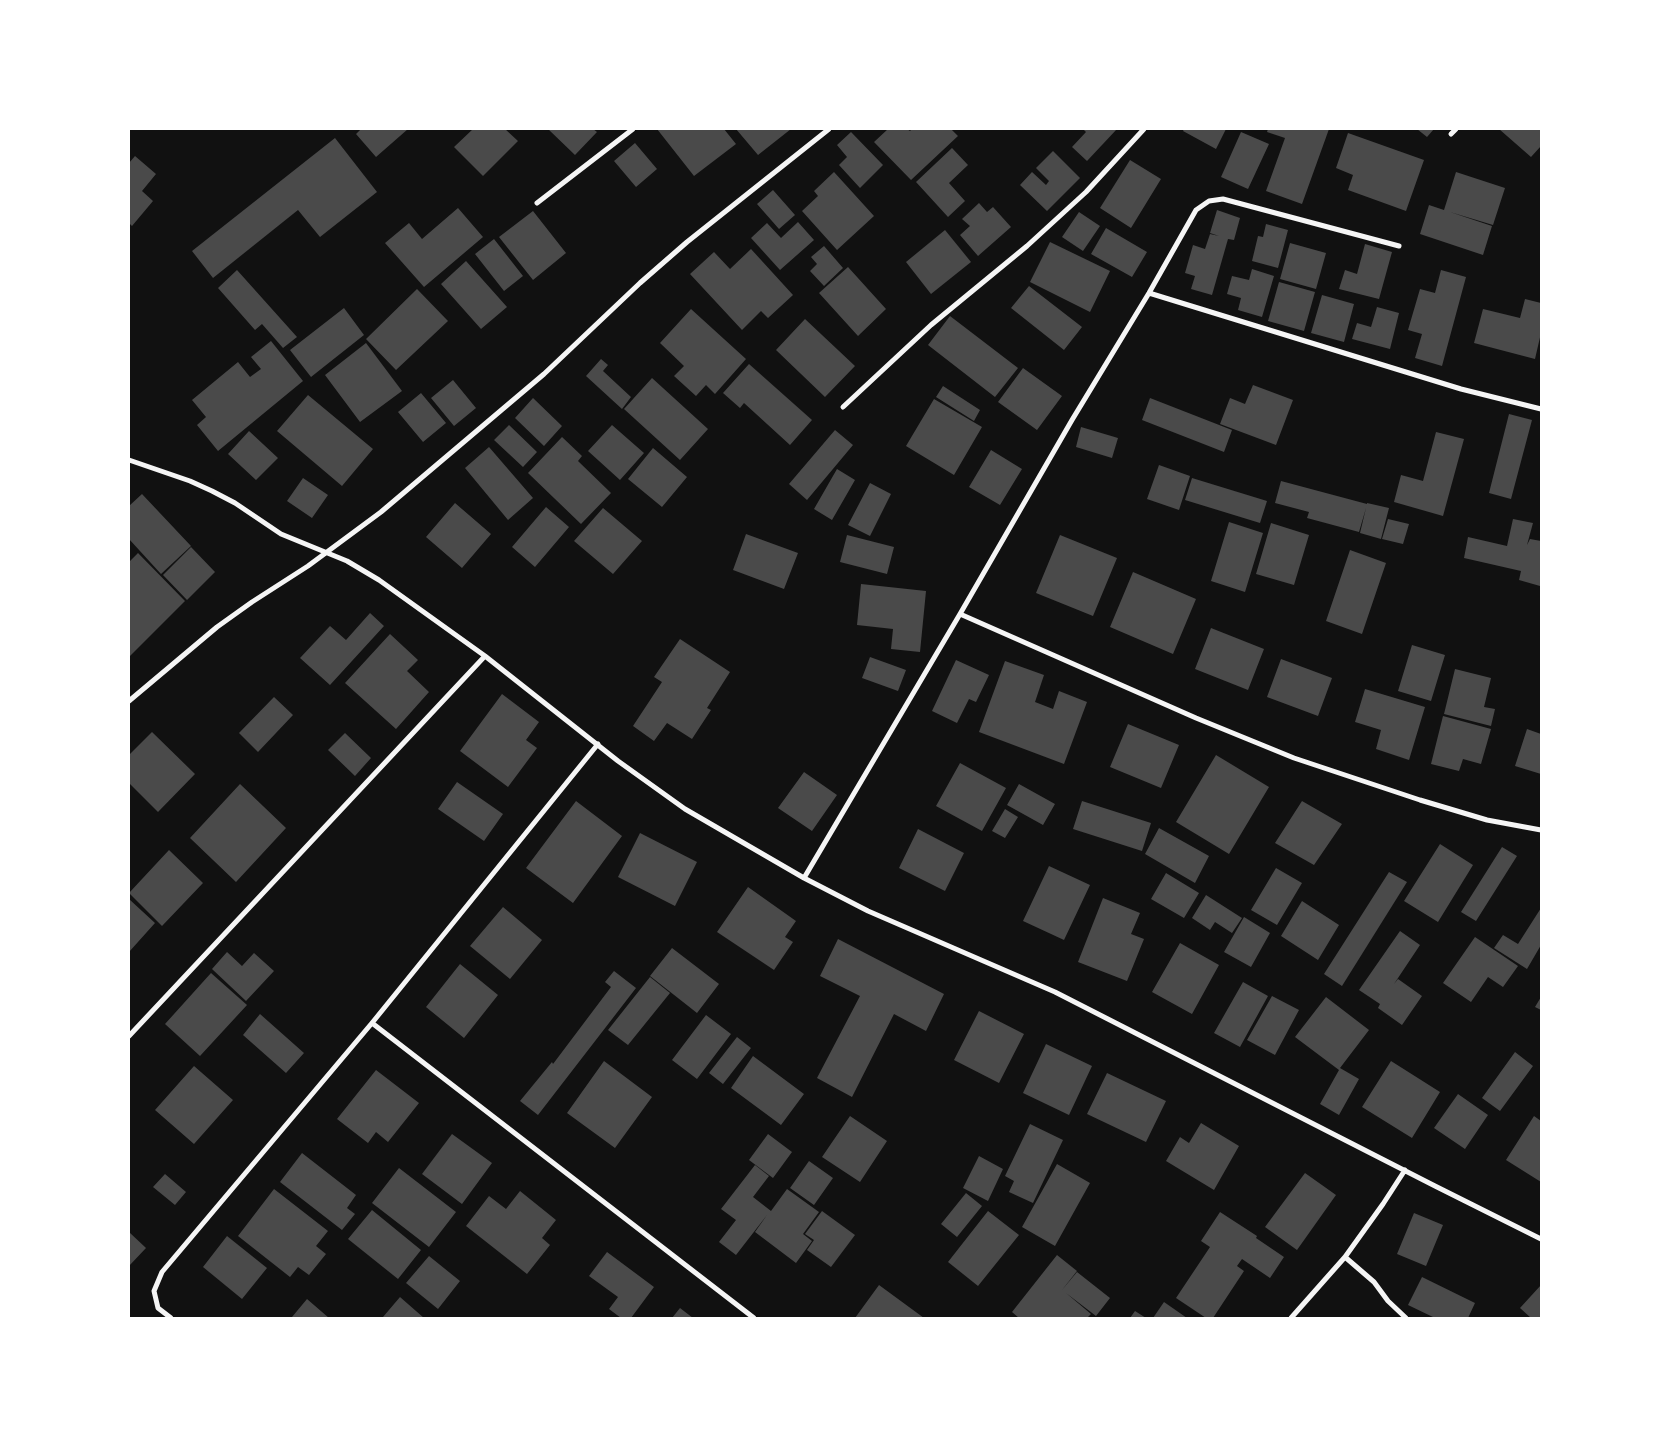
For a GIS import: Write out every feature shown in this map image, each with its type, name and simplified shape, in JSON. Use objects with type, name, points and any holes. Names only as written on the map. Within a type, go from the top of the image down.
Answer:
[{"type":"street","points":[[537,204],[633,129]]},
{"type":"street","points":[[129,701],[217,627],[327,553],[382,512],[544,374],[640,283],[687,242],[829,129]]},
{"type":"street","points":[[843,407],[931,325],[1027,246],[1086,192],[1144,129]]},
{"type":"street","points":[[1451,134],[1456,129]]},
{"type":"street","points":[[804,878],[1196,210],[1209,201],[1223,199],[1399,246]]},
{"type":"street","points":[[1149,293],[1461,389],[1541,409]]},
{"type":"street","points":[[129,460],[190,481],[212,491],[235,503],[281,534],[347,561],[379,580],[485,656],[685,809],[804,878],[868,911],[1055,992],[1541,1239]]},
{"type":"street","points":[[960,614],[1179,711],[1294,758],[1470,815],[1541,830]]},
{"type":"street","points":[[129,1036],[485,656]]},
{"type":"street","points":[[171,1318],[158,1308],[154,1291],[162,1272],[372,1023],[598,744]]},
{"type":"street","points":[[372,1023],[754,1318]]},
{"type":"street","points":[[1291,1318],[1345,1257],[1405,1170]]},
{"type":"street","points":[[1345,1257],[1374,1282],[1388,1301],[1406,1318]]},
{"type":"building","points":[[361,129],[408,129],[376,157],[356,134]]},
{"type":"building","points":[[473,129],[505,129],[518,141],[483,176],[454,147]]},
{"type":"building","points":[[548,129],[593,129],[597,132],[575,155]]},
{"type":"building","points":[[657,129],[724,129],[736,144],[694,176]]},
{"type":"building","points":[[736,129],[791,129],[758,155]]},
{"type":"building","points":[[888,129],[907,129],[910,131],[912,129],[951,129],[958,136],[911,180],[874,142]]},
{"type":"building","points":[[1083,129],[1117,129],[1087,161],[1072,147],[1086,132]]},
{"type":"building","points":[[1184,129],[1226,129],[1216,149],[1183,131]]},
{"type":"building","points":[[1268,129],[1329,129],[1302,204],[1266,191],[1285,138],[1267,132]]},
{"type":"building","points":[[1417,129],[1434,129],[1427,137]]},
{"type":"building","points":[[1499,129],[1541,129],[1541,146],[1531,157]]},
{"type":"building","points":[[851,132],[883,165],[860,188],[839,165],[847,157],[837,145]]},
{"type":"building","points":[[1241,132],[1269,144],[1248,189],[1221,177]]},
{"type":"building","points":[[1348,133],[1424,160],[1406,211],[1348,190],[1353,175],[1336,168]]},
{"type":"building","points":[[335,138],[377,192],[320,237],[298,210],[213,278],[192,251]]},
{"type":"building","points":[[635,143],[657,169],[636,187],[614,161]]},
{"type":"building","points":[[952,148],[968,165],[949,183],[965,201],[948,217],[916,182]]},
{"type":"building","points":[[1053,151],[1080,178],[1047,211],[1020,185],[1032,172],[1046,185],[1049,181],[1036,168]]},
{"type":"building","points":[[135,156],[156,174],[142,191],[153,201],[132,226],[129,223],[129,163]]},
{"type":"building","points":[[1130,160],[1161,179],[1131,228],[1100,208]]},
{"type":"building","points":[[834,172],[874,216],[837,250],[802,211],[818,196],[814,191]]},
{"type":"building","points":[[1456,172],[1505,188],[1493,225],[1450,212],[1492,226],[1483,255],[1420,234],[1429,205],[1444,210]]},
{"type":"building","points":[[773,190],[795,215],[779,229],[757,204]]},
{"type":"building","points":[[979,203],[987,212],[993,207],[1011,227],[978,256],[960,235],[970,226],[962,219]]},
{"type":"building","points":[[458,208],[483,237],[424,287],[385,243],[409,223],[422,239]]},
{"type":"building","points":[[1217,210],[1240,218],[1234,240],[1228,239],[1212,295],[1191,289],[1195,276],[1185,273],[1193,245],[1205,249],[1210,234],[1219,236],[1210,233]]},
{"type":"building","points":[[533,211],[566,253],[533,280],[499,237]]},
{"type":"building","points":[[1079,212],[1100,226],[1083,251],[1062,237]]},
{"type":"building","points":[[798,222],[814,240],[780,270],[751,238],[767,223],[781,238]]},
{"type":"building","points":[[1266,224],[1288,230],[1278,268],[1252,261],[1258,236],[1263,237]]},
{"type":"building","points":[[1106,228],[1147,252],[1132,277],[1091,254]]},
{"type":"building","points":[[945,230],[971,262],[931,294],[906,262]]},
{"type":"building","points":[[494,239],[523,276],[504,291],[475,254]]},
{"type":"building","points":[[1050,242],[1110,271],[1090,312],[1030,282]]},
{"type":"building","points":[[1290,243],[1326,253],[1316,289],[1280,279]]},
{"type":"building","points":[[1365,244],[1392,252],[1379,299],[1339,289],[1345,270],[1357,274]]},
{"type":"building","points":[[824,246],[843,268],[824,286],[810,271],[817,264],[811,257]]},
{"type":"building","points":[[751,249],[793,295],[768,318],[761,311],[742,330],[690,274],[714,252],[730,269]]},
{"type":"building","points":[[466,261],[507,307],[481,329],[441,284]]},
{"type":"building","points":[[848,267],[886,309],[858,336],[819,293]]},
{"type":"building","points":[[1252,269],[1274,276],[1262,317],[1238,310],[1241,298],[1227,294],[1232,276],[1249,280]]},
{"type":"building","points":[[237,270],[297,337],[283,348],[262,324],[255,330],[218,288]]},
{"type":"building","points":[[1441,270],[1466,277],[1442,366],[1415,358],[1422,334],[1408,330],[1420,289],[1435,293]]},
{"type":"building","points":[[1279,282],[1315,292],[1304,331],[1268,321]]},
{"type":"building","points":[[1029,286],[1082,327],[1064,350],[1011,308]]},
{"type":"building","points":[[417,289],[448,321],[396,370],[366,339]]},
{"type":"building","points":[[1322,295],[1354,304],[1344,342],[1311,333]]},
{"type":"building","points":[[1525,299],[1541,303],[1541,333],[1535,359],[1474,343],[1483,309],[1520,318]]},
{"type":"building","points":[[1377,307],[1399,313],[1390,349],[1352,339],[1357,323],[1371,327]]},
{"type":"building","points":[[344,308],[364,335],[311,377],[290,350]]},
{"type":"building","points":[[691,309],[746,359],[715,394],[706,385],[696,396],[674,376],[684,366],[660,343]]},
{"type":"building","points":[[950,316],[1018,368],[995,397],[928,345]]},
{"type":"building","points":[[805,319],[855,366],[825,397],[776,350]]},
{"type":"building","points":[[271,341],[303,381],[218,451],[197,425],[206,417],[192,400],[238,362],[250,377],[261,369],[251,357]]},
{"type":"building","points":[[366,343],[402,391],[360,422],[325,375]]},
{"type":"building","points":[[601,359],[608,365],[603,371],[631,397],[622,409],[586,376]]},
{"type":"building","points":[[749,364],[812,420],[790,445],[744,403],[740,408],[723,393]]},
{"type":"building","points":[[1023,368],[1062,396],[1037,430],[998,402]]},
{"type":"building","points":[[652,378],[708,429],[680,460],[624,409]]},
{"type":"building","points":[[453,380],[476,408],[454,426],[431,398]]},
{"type":"building","points":[[1253,385],[1293,400],[1276,445],[1220,424],[1230,398],[1245,404]]},
{"type":"building","points":[[943,386],[980,410],[974,421],[936,397]]},
{"type":"building","points":[[421,393],[446,423],[423,442],[398,412]]},
{"type":"building","points":[[308,395],[373,449],[342,486],[277,431]]},
{"type":"building","points":[[533,398],[562,426],[544,446],[515,418]]},
{"type":"building","points":[[1150,398],[1232,430],[1224,452],[1142,420]]},
{"type":"building","points":[[934,399],[982,427],[954,475],[906,446]]},
{"type":"building","points":[[1509,414],[1532,420],[1511,499],[1489,493]]},
{"type":"building","points":[[509,425],[537,452],[523,467],[494,440]]},
{"type":"building","points":[[612,425],[644,453],[620,480],[588,451]]},
{"type":"building","points":[[1081,427],[1118,438],[1112,458],[1076,447]]},
{"type":"building","points":[[835,430],[853,445],[807,500],[789,484]]},
{"type":"building","points":[[249,431],[278,458],[256,480],[228,454]]},
{"type":"building","points":[[1436,432],[1464,439],[1443,516],[1394,502],[1401,475],[1423,481]]},
{"type":"building","points":[[562,437],[582,456],[578,461],[611,493],[581,524],[528,473]]},
{"type":"building","points":[[489,447],[533,498],[508,520],[465,468]]},
{"type":"building","points":[[653,448],[687,477],[662,507],[628,479]]},
{"type":"building","points":[[991,450],[1022,469],[1000,505],[969,487]]},
{"type":"building","points":[[1159,465],[1190,476],[1179,510],[1147,499]]},
{"type":"building","points":[[837,469],[855,480],[832,520],[814,509]]},
{"type":"building","points":[[303,478],[328,495],[312,518],[287,501]]},
{"type":"building","points":[[1192,478],[1267,501],[1260,523],[1185,500]]},
{"type":"building","points":[[1281,481],[1389,508],[1381,539],[1360,533],[1366,508],[1359,532],[1307,518],[1309,512],[1275,503]]},
{"type":"building","points":[[870,483],[891,494],[870,536],[848,525]]},
{"type":"building","points":[[142,494],[191,546],[161,574],[129,539],[129,506]]},
{"type":"building","points":[[455,503],[491,534],[462,568],[426,537]]},
{"type":"building","points":[[546,507],[569,527],[535,567],[512,547]]},
{"type":"building","points":[[603,508],[642,541],[613,574],[574,541]]},
{"type":"building","points":[[1388,519],[1409,524],[1403,544],[1382,539]]},
{"type":"building","points":[[1513,519],[1533,523],[1527,545],[1530,539],[1541,541],[1540,586],[1519,580],[1521,571],[1464,558],[1468,537],[1507,546]]},
{"type":"building","points":[[1229,522],[1263,533],[1245,592],[1211,581]]},
{"type":"building","points":[[1271,523],[1309,535],[1294,585],[1256,574]]},
{"type":"building","points":[[746,534],[798,553],[784,589],[733,570]]},
{"type":"building","points":[[847,535],[894,547],[887,574],[840,562]]},
{"type":"building","points":[[1060,535],[1117,558],[1093,616],[1036,593]]},
{"type":"building","points":[[191,547],[215,572],[187,600],[163,575]]},
{"type":"building","points":[[1350,550],[1386,563],[1362,634],[1326,621]]},
{"type":"building","points":[[138,553],[185,601],[129,657],[129,562]]},
{"type":"building","points":[[1133,572],[1196,599],[1173,654],[1110,627]]},
{"type":"building","points":[[861,584],[926,591],[920,652],[891,649],[893,629],[857,625]]},
{"type":"building","points":[[370,613],[384,626],[330,685],[300,658],[330,626],[346,640]]},
{"type":"building","points":[[1211,628],[1264,649],[1248,690],[1195,669]]},
{"type":"building","points":[[390,634],[418,660],[407,671],[429,692],[396,729],[345,683]]},
{"type":"building","points":[[680,639],[730,672],[707,708],[711,710],[692,739],[667,723],[654,741],[633,726],[662,682],[654,677]]},
{"type":"building","points":[[1412,645],[1445,655],[1431,701],[1398,691]]},
{"type":"building","points":[[870,657],[906,670],[898,691],[862,678]]},
{"type":"building","points":[[1281,659],[1332,678],[1318,716],[1267,697]]},
{"type":"building","points":[[956,660],[989,675],[976,702],[969,699],[957,723],[932,711]]},
{"type":"building","points":[[1005,661],[1044,675],[1035,702],[1053,709],[1059,691],[1087,702],[1064,764],[979,732]]},
{"type":"building","points":[[1455,669],[1491,678],[1484,707],[1495,709],[1491,726],[1444,714]]},
{"type":"building","points":[[1365,689],[1425,707],[1409,760],[1376,749],[1381,730],[1355,722]]},
{"type":"building","points":[[502,694],[539,722],[526,740],[537,748],[508,787],[460,751]]},
{"type":"building","points":[[274,697],[293,715],[258,752],[239,733]]},
{"type":"building","points":[[1443,716],[1491,729],[1481,764],[1463,759],[1459,771],[1431,764]]},
{"type":"building","points":[[1128,724],[1179,745],[1161,788],[1110,767]]},
{"type":"building","points":[[1527,729],[1541,734],[1541,774],[1515,766]]},
{"type":"building","points":[[152,732],[195,774],[158,812],[129,783],[129,755]]},
{"type":"building","points":[[345,733],[371,758],[355,776],[328,750]]},
{"type":"building","points":[[1216,755],[1269,787],[1229,854],[1176,822]]},
{"type":"building","points":[[960,763],[1006,788],[982,831],[936,806]]},
{"type":"building","points":[[804,772],[837,795],[812,831],[778,808]]},
{"type":"building","points":[[457,782],[503,814],[484,841],[438,809]]},
{"type":"building","points":[[240,784],[286,828],[236,882],[190,838]]},
{"type":"building","points":[[1019,784],[1055,804],[1043,825],[1007,805]]},
{"type":"building","points":[[576,801],[622,836],[573,903],[526,868]]},
{"type":"building","points":[[1082,801],[1151,823],[1142,851],[1073,829]]},
{"type":"building","points":[[1302,801],[1342,824],[1314,865],[1275,843]]},
{"type":"building","points":[[1005,809],[1018,817],[1005,838],[992,831]]},
{"type":"building","points":[[1159,828],[1209,856],[1195,883],[1145,854]]},
{"type":"building","points":[[918,829],[964,853],[945,891],[899,868]]},
{"type":"building","points":[[640,833],[697,862],[675,906],[618,877]]},
{"type":"building","points":[[1440,844],[1473,865],[1438,922],[1404,901]]},
{"type":"building","points":[[1502,847],[1517,856],[1476,921],[1461,912]]},
{"type":"building","points":[[169,850],[203,883],[162,926],[129,893]]},
{"type":"building","points":[[1049,866],[1090,885],[1064,940],[1023,921]]},
{"type":"building","points":[[1276,868],[1302,883],[1277,925],[1251,910]]},
{"type":"building","points":[[1389,872],[1407,882],[1342,986],[1324,974]]},
{"type":"building","points":[[1166,873],[1199,893],[1184,918],[1151,899]]},
{"type":"building","points":[[748,887],[796,921],[785,937],[793,942],[774,970],[717,932]]},
{"type":"building","points":[[1206,895],[1242,918],[1232,933],[1215,922],[1210,930],[1192,918]]},
{"type":"building","points":[[1103,898],[1140,913],[1131,934],[1144,939],[1127,981],[1078,962]]},
{"type":"building","points":[[129,899],[155,923],[129,952]]},
{"type":"building","points":[[1302,901],[1339,925],[1318,960],[1281,936]]},
{"type":"building","points":[[503,907],[542,940],[510,979],[470,946]]},
{"type":"building","points":[[1541,908],[1541,945],[1527,969],[1494,948],[1503,935],[1518,944]]},
{"type":"building","points":[[1244,917],[1270,933],[1251,967],[1224,952]]},
{"type":"building","points":[[1400,931],[1420,945],[1394,984],[1398,979],[1422,996],[1402,1025],[1378,1008],[1380,1004],[1359,990]]},
{"type":"building","points":[[1475,937],[1518,966],[1503,987],[1488,977],[1471,1002],[1443,983]]},
{"type":"building","points":[[838,939],[944,994],[926,1031],[894,1014],[852,1097],[817,1078],[860,996],[820,976]]},
{"type":"building","points":[[1180,943],[1219,965],[1192,1014],[1152,992]]},
{"type":"building","points":[[672,948],[719,984],[697,1013],[650,976]]},
{"type":"building","points":[[227,952],[242,966],[254,953],[274,971],[246,1001],[212,969]]},
{"type":"building","points":[[460,964],[498,995],[464,1038],[426,1007]]},
{"type":"building","points":[[614,971],[636,988],[538,1115],[520,1101],[552,1062],[553,1064],[611,987],[605,982]]},
{"type":"building","points":[[211,973],[247,1005],[200,1056],[165,1024]]},
{"type":"building","points":[[650,977],[670,993],[628,1045],[608,1030]]},
{"type":"building","points":[[1243,982],[1268,996],[1240,1047],[1214,1033]]},
{"type":"building","points":[[1272,996],[1299,1010],[1275,1055],[1247,1040]]},
{"type":"building","points":[[1326,997],[1369,1030],[1340,1068],[1359,1079],[1339,1115],[1320,1104],[1339,1070],[1295,1037]]},
{"type":"building","points":[[1541,997],[1541,1010],[1535,1007]]},
{"type":"building","points":[[979,1011],[1024,1034],[999,1083],[954,1060]]},
{"type":"building","points":[[260,1014],[304,1053],[286,1073],[243,1035]]},
{"type":"building","points":[[706,1015],[731,1034],[697,1079],[672,1060]]},
{"type":"building","points":[[737,1037],[751,1048],[723,1084],[709,1073]]},
{"type":"building","points":[[1046,1044],[1092,1066],[1069,1115],[1023,1093]]},
{"type":"building","points":[[1515,1052],[1533,1066],[1500,1111],[1482,1098]]},
{"type":"building","points":[[753,1056],[804,1094],[781,1125],[731,1088]]},
{"type":"building","points":[[604,1061],[652,1097],[615,1148],[567,1113]]},
{"type":"building","points":[[1391,1061],[1440,1092],[1412,1138],[1362,1107]]},
{"type":"building","points":[[194,1066],[233,1100],[194,1144],[155,1110]]},
{"type":"building","points":[[376,1070],[419,1103],[388,1142],[376,1132],[368,1143],[337,1119]]},
{"type":"building","points":[[1107,1073],[1166,1101],[1146,1142],[1087,1114]]},
{"type":"building","points":[[1458,1094],[1488,1115],[1465,1149],[1434,1128]]},
{"type":"building","points":[[850,1116],[887,1141],[860,1182],[822,1157]]},
{"type":"building","points":[[1534,1116],[1541,1121],[1541,1182],[1506,1160]]},
{"type":"building","points":[[1201,1123],[1239,1146],[1214,1190],[1166,1161],[1180,1137],[1189,1143]]},
{"type":"building","points":[[1030,1124],[1063,1140],[1033,1203],[1009,1192],[1014,1181],[1005,1176]]},
{"type":"building","points":[[452,1134],[492,1163],[462,1204],[422,1174]]},
{"type":"building","points":[[768,1134],[792,1152],[773,1178],[749,1160]]},
{"type":"building","points":[[302,1153],[356,1195],[347,1208],[355,1214],[342,1230],[280,1182]]},
{"type":"building","points":[[979,1156],[1003,1169],[988,1201],[963,1188]]},
{"type":"building","points":[[809,1161],[833,1178],[814,1205],[790,1188]]},
{"type":"building","points":[[1057,1164],[1090,1183],[1055,1246],[1022,1227]]},
{"type":"building","points":[[755,1165],[769,1176],[753,1197],[771,1211],[787,1189],[819,1212],[803,1234],[812,1241],[796,1263],[755,1232],[767,1215],[736,1255],[719,1242],[736,1220],[721,1209]]},
{"type":"building","points":[[399,1168],[456,1212],[429,1247],[372,1203]]},
{"type":"building","points":[[1305,1173],[1336,1195],[1297,1250],[1265,1227]]},
{"type":"building","points":[[165,1174],[186,1192],[175,1205],[153,1187]]},
{"type":"building","points":[[274,1189],[328,1231],[316,1246],[326,1254],[309,1275],[298,1267],[290,1277],[238,1236]]},
{"type":"building","points":[[520,1191],[556,1220],[542,1238],[550,1245],[527,1274],[466,1226],[489,1196],[506,1209]]},
{"type":"building","points":[[966,1193],[982,1206],[957,1237],[941,1224]]},
{"type":"building","points":[[372,1210],[421,1250],[398,1279],[348,1239]]},
{"type":"building","points":[[822,1211],[855,1235],[831,1267],[807,1250],[814,1240],[805,1234]]},
{"type":"building","points":[[988,1211],[1019,1235],[978,1286],[948,1262]]},
{"type":"building","points":[[1220,1212],[1257,1236],[1256,1238],[1284,1257],[1270,1278],[1242,1259],[1237,1266],[1244,1271],[1213,1318],[1206,1318],[1176,1298],[1210,1247],[1201,1241]]},
{"type":"building","points":[[1414,1213],[1443,1225],[1426,1266],[1397,1254]]},
{"type":"building","points":[[129,1232],[146,1248],[129,1266]]},
{"type":"building","points":[[227,1236],[267,1268],[242,1299],[203,1267]]},
{"type":"building","points":[[607,1252],[654,1287],[631,1318],[621,1318],[609,1309],[618,1297],[589,1276]]},
{"type":"building","points":[[1057,1255],[1077,1271],[1062,1290],[1077,1272],[1110,1298],[1096,1316],[1066,1293],[1091,1314],[1087,1318],[1019,1318],[1012,1312]]},
{"type":"building","points":[[429,1256],[460,1281],[438,1309],[406,1283]]},
{"type":"building","points":[[1422,1277],[1475,1303],[1468,1318],[1435,1318],[1408,1305]]},
{"type":"building","points":[[879,1285],[924,1318],[855,1318]]},
{"type":"building","points":[[1541,1285],[1541,1318],[1531,1318],[1520,1308]]},
{"type":"building","points":[[400,1297],[424,1318],[384,1318]]},
{"type":"building","points":[[307,1299],[329,1318],[293,1318]]},
{"type":"building","points":[[1164,1302],[1187,1318],[1153,1318]]},
{"type":"building","points":[[680,1308],[693,1318],[672,1318]]},
{"type":"building","points":[[1135,1311],[1146,1318],[1130,1318]]}]
